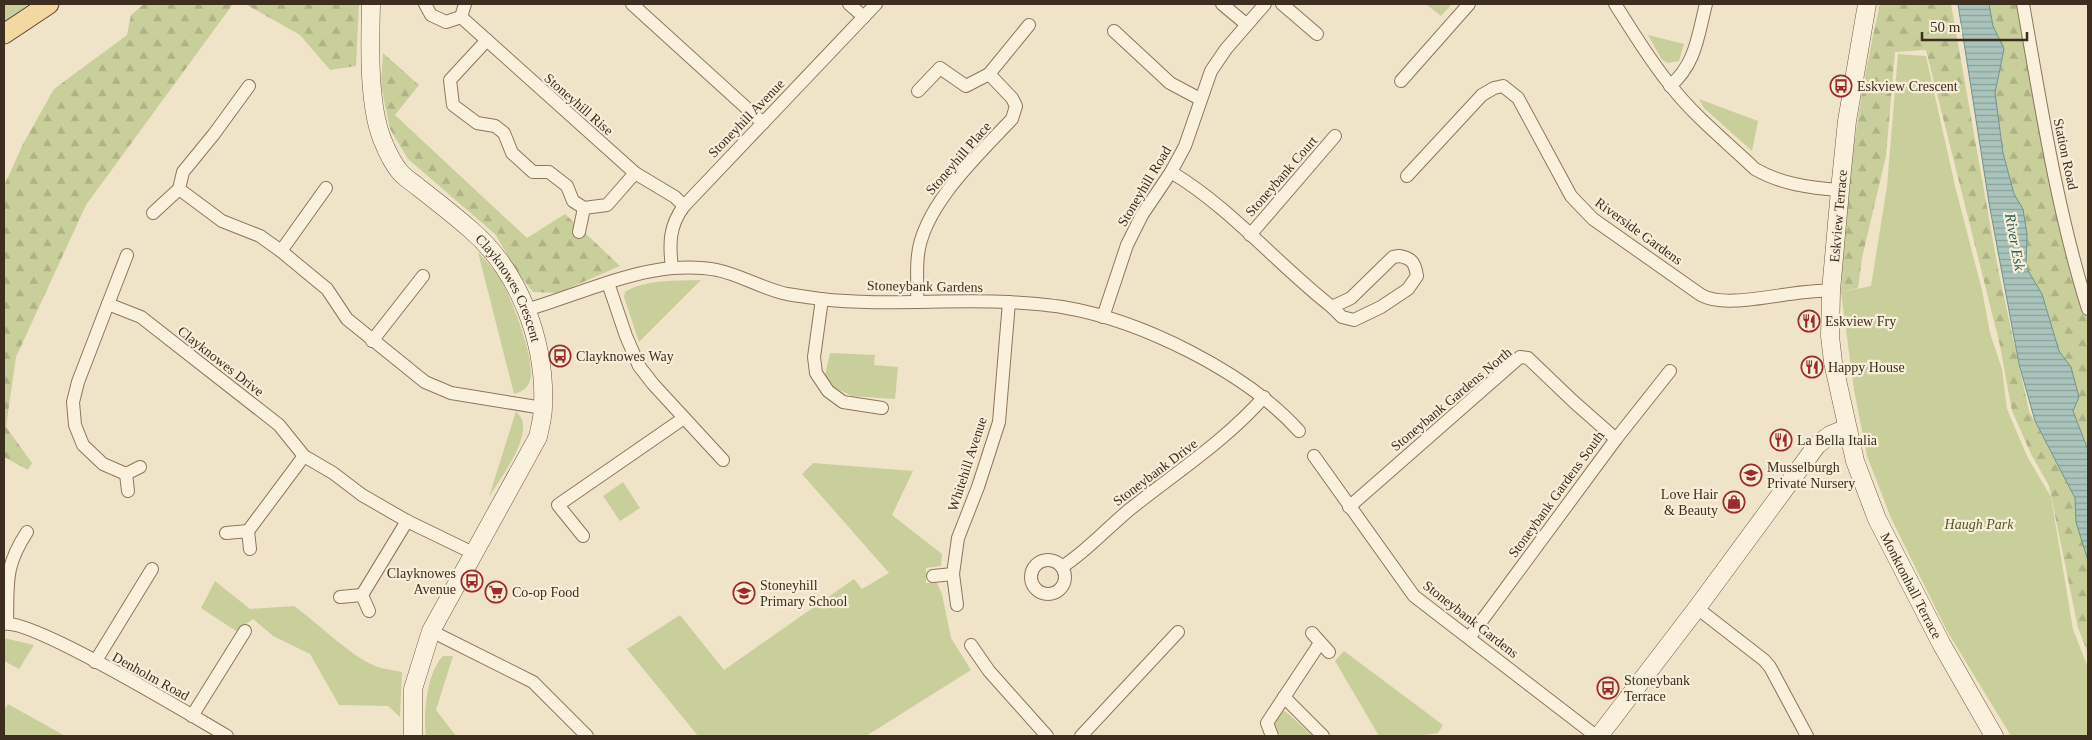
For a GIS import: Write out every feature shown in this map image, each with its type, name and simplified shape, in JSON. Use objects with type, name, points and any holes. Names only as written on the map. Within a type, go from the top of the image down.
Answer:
[{"type":"main road","points":[[4,34],[49,4]]},
{"type":"street","name":"Clayknowes Crescent","points":[[370,4],[370,48],[374,100],[382,139],[400,172],[472,230],[492,250],[513,283],[526,310],[537,343],[543,380],[543,408],[538,437],[431,631],[413,689],[413,736]]},
{"type":"street","points":[[425,4],[431,15],[446,22],[461,18],[465,4]]},
{"type":"street","points":[[632,4],[763,123]]},
{"type":"street","points":[[850,4],[864,17]]},
{"type":"street","name":"Stoneyhill Avenue","points":[[672,268],[669,243],[672,227],[684,206],[876,4]]},
{"type":"street","points":[[1222,4],[1246,24]]},
{"type":"street","name":"Stoneyhill Road","points":[[1103,317],[1127,245],[1142,214],[1171,172],[1186,146],[1200,99],[1211,71],[1246,24],[1265,4]]},
{"type":"street","points":[[1282,4],[1317,34]]},
{"type":"street","points":[[1401,81],[1469,4]]},
{"type":"street","points":[[1615,4],[1670,86],[1689,107],[1755,169],[1766,176],[1789,183],[1840,190]]},
{"type":"street","points":[[1670,86],[1680,78],[1692,60],[1706,4]]},
{"type":"street","name":"Eskview Terrace","points":[[1847,428],[1833,362],[1830,336],[1831,291],[1847,121],[1868,4]]},
{"type":"street","name":"Station Road","points":[[2022,4],[2048,143],[2079,280],[2088,309]]},
{"type":"street","name":"Stoneyhill Rise","points":[[461,18],[635,173],[674,197],[684,206]]},
{"type":"street","points":[[918,91],[940,68],[966,86],[989,74],[1029,25]]},
{"type":"street","points":[[1114,31],[1170,83],[1200,99]]},
{"type":"street","points":[[486,40],[450,80],[453,105],[477,123],[496,126],[504,133],[512,153],[533,172],[549,172],[567,186],[573,201],[584,208],[607,205],[635,173]]},
{"type":"street","name":"Stoneyhill Place","points":[[917,301],[918,255],[924,230],[936,204],[1012,119],[1016,106],[1012,98],[989,74]]},
{"type":"street","points":[[153,213],[179,189],[183,172],[249,86]]},
{"type":"street","name":"Riverside Gardens","points":[[1407,176],[1482,95],[1494,88],[1503,86],[1518,98],[1571,196],[1587,213],[1701,295],[1708,299],[1727,302],[1808,291],[1831,291]]},
{"type":"street","name":"Stoneybank Court","points":[[1250,235],[1335,136]]},
{"type":"street","name":"Stoneybank Court","points":[[1171,172],[1224,212],[1302,284],[1342,317],[1354,320],[1381,307],[1408,289],[1417,276],[1415,264],[1408,258],[1392,258],[1351,298],[1332,307]]},
{"type":"street","points":[[281,251],[326,188]]},
{"type":"street","points":[[179,189],[222,221],[260,236],[281,251],[327,288],[348,319],[372,341],[425,382],[442,389],[486,400],[543,408]]},
{"type":"street","points":[[579,232],[584,208]]},
{"type":"street","points":[[126,474],[103,464],[83,445],[75,425],[73,402],[78,382],[127,255]]},
{"type":"street","name":"Stoneybank Gardens","points":[[526,310],[608,283],[672,268],[718,270],[787,294],[822,299],[1009,302],[1062,307],[1103,317],[1158,337],[1186,350],[1234,376],[1264,397],[1283,413],[1299,431]]},
{"type":"street","points":[[372,341],[423,276]]},
{"type":"street","points":[[608,283],[626,336],[639,366],[653,384],[723,460]]},
{"type":"street","points":[[822,299],[814,356],[816,373],[828,391],[843,402],[876,404]]},
{"type":"street","name":"Whitehill Avenue","points":[[957,605],[953,574],[958,538],[978,487],[999,422],[1009,302]]},
{"type":"street","name":"Clayknowes Drive","points":[[108,304],[141,317],[279,425],[304,456],[333,473],[362,495],[407,521],[473,553]]},
{"type":"street","name":"Stoneybank Gardens North","points":[[1349,507],[1520,357],[1528,358],[1616,439]]},
{"type":"street","name":"Stoneybank Gardens South","points":[[1469,638],[1616,439],[1670,371]]},
{"type":"street","name":"Stoneybank Drive","points":[[1062,567],[1080,556],[1114,522],[1223,438],[1264,397]]},
{"type":"street","points":[[583,536],[558,505],[684,418]]},
{"type":"street","points":[[1598,736],[1697,608],[1817,445],[1830,435],[1847,428]]},
{"type":"street","name":"Monktonhall Terrace","points":[[1847,428],[1855,461],[1877,519],[1942,645],[1994,736]]},
{"type":"street","points":[[250,549],[248,531],[304,456]]},
{"type":"street","name":"Stoneybank Gardens","points":[[1314,456],[1414,596],[1598,736]]},
{"type":"street","points":[[126,474],[140,467]]},
{"type":"street","points":[[126,474],[128,492]]},
{"type":"street","points":[[362,595],[407,521]]},
{"type":"street","points":[[226,533],[248,531]]},
{"type":"street","name":"Denholm Road","points":[[27,532],[17,547],[10,565],[6,624],[26,627],[38,633],[95,662],[227,736]]},
{"type":"street","name":"Denholm Road","points":[[95,662],[152,569]]},
{"type":"street","points":[[934,576],[953,574]]},
{"type":"street","points":[[340,597],[362,595]]},
{"type":"street","points":[[362,595],[369,611]]},
{"type":"street","points":[[1697,608],[1764,660],[1770,667],[1808,736]]},
{"type":"street","name":"Denholm Road","points":[[192,716],[244,631]]},
{"type":"street","points":[[431,631],[533,682],[587,736]]},
{"type":"street","points":[[1081,736],[1173,646],[1178,632]]},
{"type":"street","points":[[1272,736],[1266,723],[1321,643]]},
{"type":"street","points":[[971,645],[989,671],[1047,736]]},
{"type":"street","points":[[1284,697],[1323,736]]},
{"type":"green space","points":[[4,4],[29,4],[4,22]]},
{"type":"green space","points":[[144,4],[233,4],[86,205],[16,357],[6,427],[32,463],[28,470],[4,457],[4,186],[23,144],[54,89],[127,35],[131,15]]},
{"type":"green space","points":[[245,4],[359,4],[356,66],[330,70],[300,35]]},
{"type":"green space","points":[[1426,4],[1452,4],[1441,16]]},
{"type":"green space","points":[[1880,4],[1951,4],[1998,269],[2029,411],[2078,504],[2088,549],[2088,653],[2078,628],[2049,486],[2031,454],[2012,411],[1999,341],[1926,50],[1895,52],[1886,156],[1862,258],[1858,288],[1841,292],[1849,183],[1865,75]]},
{"type":"green space","points":[[1989,4],[2016,4],[2052,182],[2088,322],[2088,450],[2073,411],[2071,367],[2059,351],[2042,294],[2026,267],[2027,234],[2023,209],[2014,194],[2003,153],[1995,93],[2004,49],[1993,26]]},
{"type":"green space","points":[[1648,35],[1684,44],[1679,61],[1668,63],[1662,60]]},
{"type":"green space","points":[[383,53],[419,85],[395,115],[527,238],[565,214],[620,266],[558,293],[533,292],[518,273],[495,234],[408,159],[390,129],[381,85]]},
{"type":"green space","name":"Haugh Park","points":[[1898,54],[1926,56],[1956,190],[1982,290],[1990,333],[2002,369],[2007,409],[2027,456],[2051,497],[2073,629],[2088,668],[2088,736],[2011,736],[1947,631],[1891,518],[1867,456],[1854,390],[1841,292],[1871,286],[1887,186]]},
{"type":"green space","points":[[1699,99],[1758,121],[1752,151],[1704,108]]},
{"type":"green space","points":[[478,252],[498,275],[505,287],[527,347],[531,374],[529,383],[525,389],[514,394]]},
{"type":"green space","points":[[701,280],[639,342],[624,297],[625,292],[652,283]]},
{"type":"green space","points":[[830,353],[875,355],[874,365],[898,367],[895,399],[852,396],[831,386],[825,375]]},
{"type":"green space","points":[[516,411],[523,423],[520,443],[511,462],[489,497]]},
{"type":"green space","points":[[813,463],[913,471],[892,515],[942,554],[941,566],[926,568],[926,583],[937,583],[942,594],[951,638],[971,670],[866,736],[698,736],[627,649],[680,615],[724,670],[854,579],[862,589],[889,573],[802,474]]},
{"type":"green space","points":[[623,482],[640,508],[620,521],[603,496]]},
{"type":"green space","points":[[215,581],[250,609],[294,606],[343,646],[364,660],[378,667],[402,672],[400,717],[388,706],[339,705],[310,654],[273,636],[253,619],[236,631],[201,608]]},
{"type":"green space","points":[[4,638],[34,645],[19,669],[4,661]]},
{"type":"green space","points":[[1344,651],[1443,725],[1438,733],[1416,736],[1379,736],[1335,661]]},
{"type":"green space","points":[[443,656],[453,656],[436,710],[456,736],[426,736],[427,694],[433,672]]},
{"type":"green space","points":[[8,704],[65,736],[4,736],[4,710]]},
{"type":"green space","points":[[1282,710],[1313,736],[1282,736],[1270,725]]},
{"type":"water","name":"River Esk","points":[[1958,4],[1989,4],[1993,26],[2004,49],[1995,93],[2003,153],[2014,194],[2023,209],[2027,234],[2026,267],[2042,294],[2059,351],[2071,367],[2079,397],[2073,411],[2088,450],[2088,561],[2076,522],[2075,498],[2035,421],[2019,364],[1989,203]]},
{"type":"place","name":"Eskview Crescent","points":[[1841,86]]},
{"type":"place","name":"Eskview Fry","points":[[1809,321]]},
{"type":"place","name":"Clayknowes Way","points":[[560,356]]},
{"type":"place","name":"Happy House","points":[[1812,367]]},
{"type":"place","name":"La Bella Italia","points":[[1781,440]]},
{"type":"place","name":"Musselburgh Private Nursery","points":[[1751,475]]},
{"type":"place","name":"Love Hair & Beauty","points":[[1734,502]]},
{"type":"place","name":"Clayknowes Avenue","points":[[472,581]]},
{"type":"place","name":"Co-op Food","points":[[496,592]]},
{"type":"place","name":"Stoneyhill Primary School","points":[[744,593]]},
{"type":"place","name":"Stoneybank Terrace","points":[[1608,688]]}]
